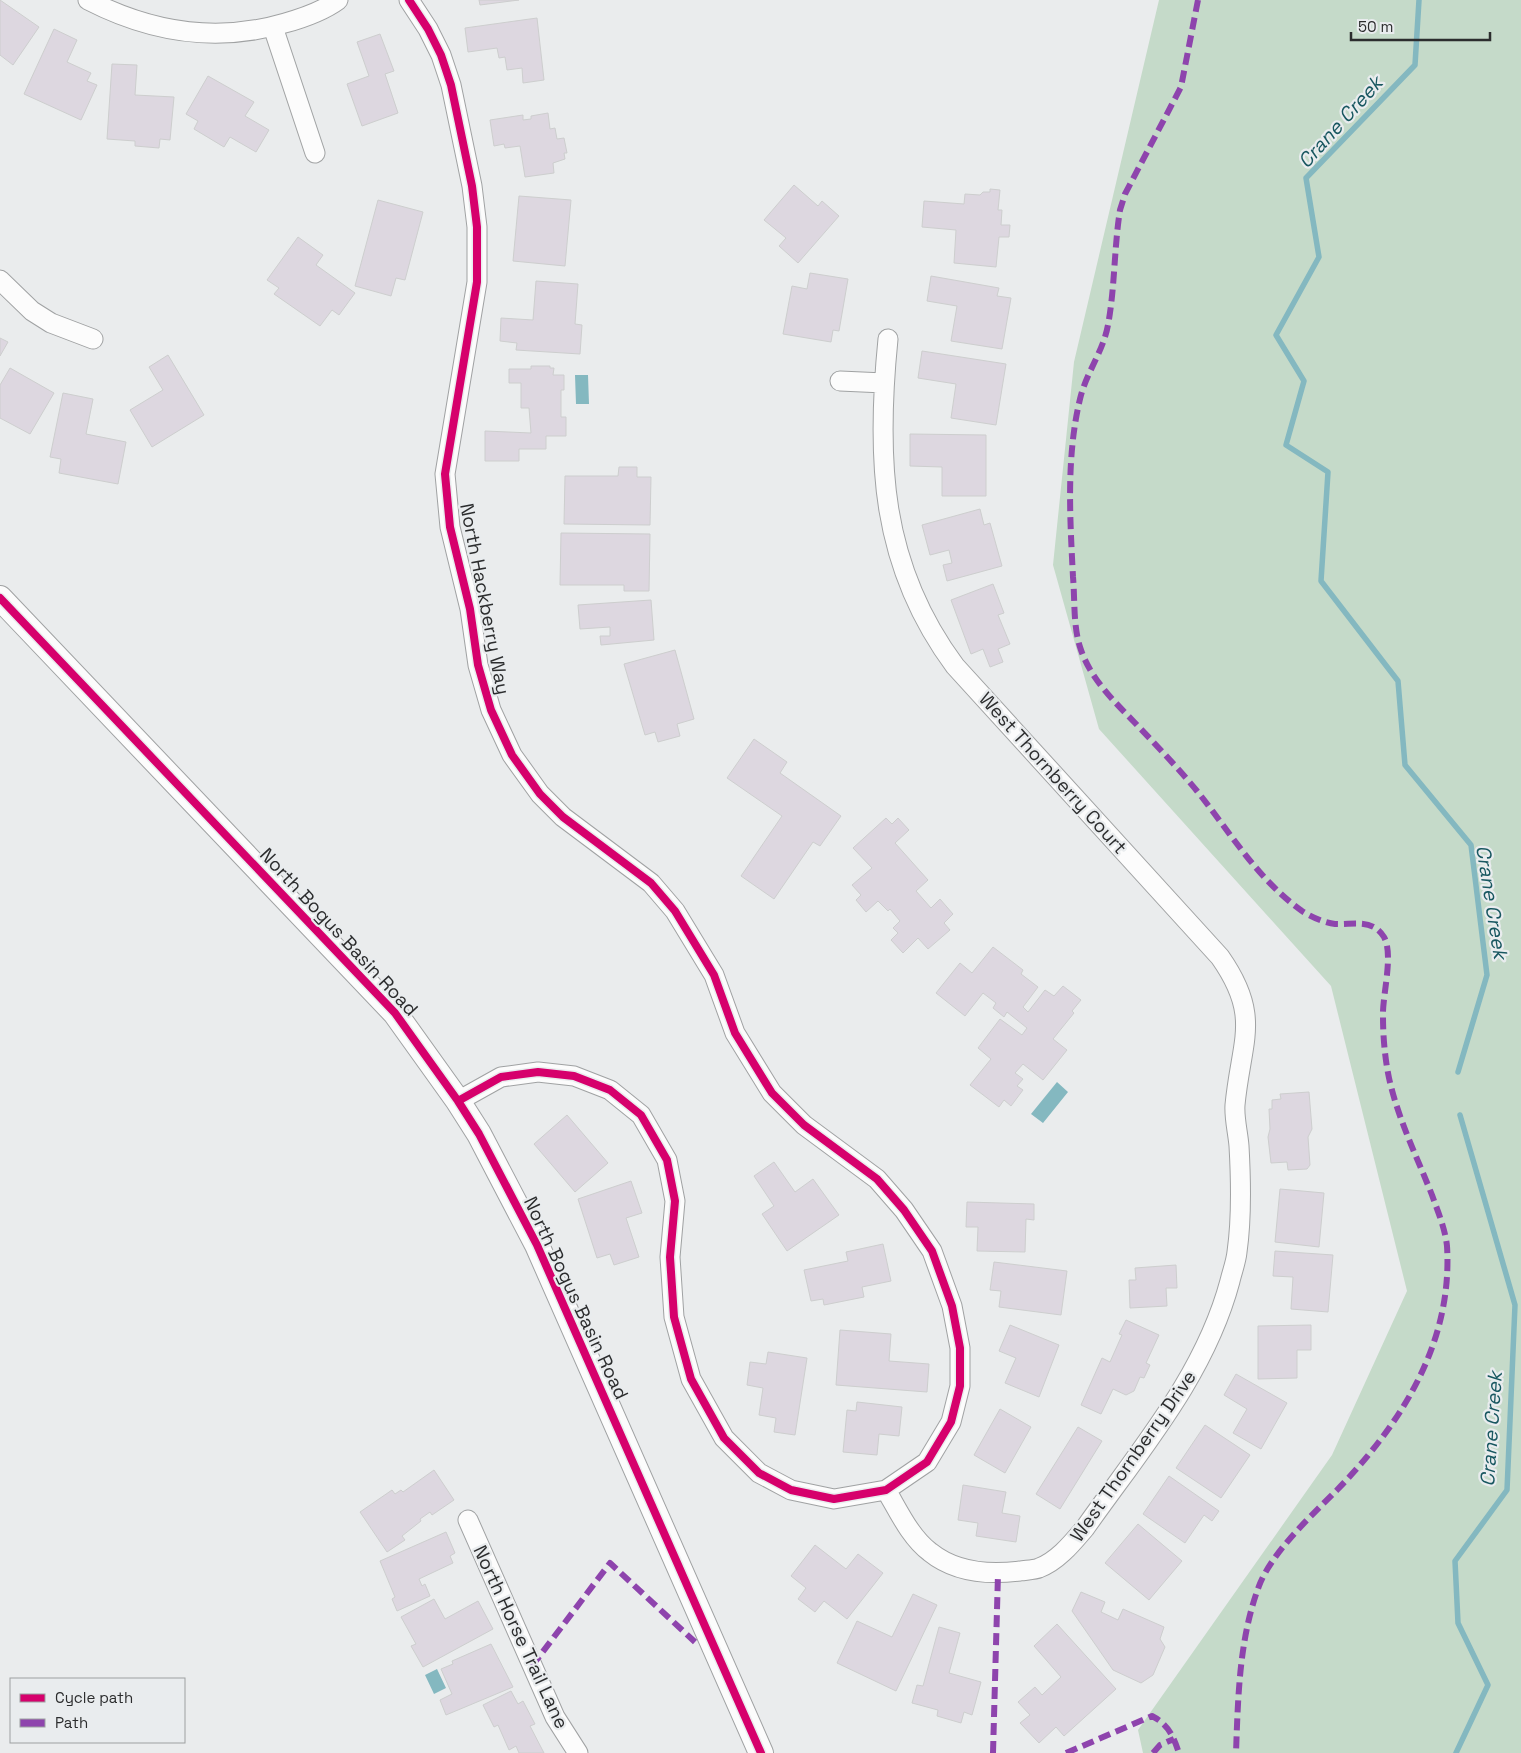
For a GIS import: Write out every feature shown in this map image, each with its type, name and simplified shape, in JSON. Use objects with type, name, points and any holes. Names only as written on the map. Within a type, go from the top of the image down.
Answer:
[{"type":"street","points":[[88,0],[112,12],[161,28],[195,33],[230,33],[273,27],[314,13],[338,0]]},
{"type":"street","name":"North Hackberry Way","points":[[409,0],[432,38],[451,85],[472,186],[477,228],[477,282],[446,474],[450,527],[470,609],[478,664],[491,710],[512,755],[540,794],[563,817],[651,883],[675,911],[714,975],[735,1033],[772,1093],[804,1125],[877,1180],[904,1210],[932,1251],[952,1306],[960,1348],[960,1386],[950,1422],[927,1462],[886,1490],[834,1499],[790,1490],[759,1473],[724,1438],[691,1379],[674,1317],[670,1257],[675,1201],[667,1160],[641,1115],[610,1090],[574,1076],[538,1072],[501,1077],[458,1101]]},
{"type":"street","points":[[273,27],[315,153]]},
{"type":"street","points":[[0,280],[38,315],[51,323],[93,340]]},
{"type":"street","name":"West Thornberry Court","points":[[888,339],[884,383],[884,484],[891,522],[907,576],[929,626],[956,666],[1220,957],[1232,975],[1243,1001],[1247,1029],[1234,1107],[1239,1144]]},
{"type":"street","points":[[840,381],[884,383]]},
{"type":"street","name":"North Bogus Basin Road","points":[[0,598],[395,1013],[458,1101],[479,1134],[537,1246],[761,1753]]},
{"type":"street","name":"West Thornberry Drive","points":[[886,1490],[912,1532],[929,1552],[950,1564],[968,1571],[998,1574],[1040,1568],[1068,1548],[1085,1528],[1182,1390],[1204,1350],[1224,1303],[1237,1254],[1240,1206],[1239,1144]]},
{"type":"street","name":"North Horse Trail Lane","points":[[468,1520],[555,1717],[578,1753]]},
{"type":"green space","points":[[1159,0],[1521,0],[1521,1753],[1143,1753],[1138,1730],[1332,1455],[1407,1291],[1331,986],[1099,729],[1053,565],[1074,362]]},
{"type":"water","points":[[575,375],[588,375],[589,404],[576,404]]},
{"type":"water","points":[[1057,1082],[1068,1092],[1043,1123],[1031,1114]]},
{"type":"water","points":[[437,1669],[446,1688],[434,1694],[425,1675]]},
{"type":"building","points":[[0,0],[39,27],[13,65],[0,55]]},
{"type":"building","points":[[479,0],[519,0],[480,5]]},
{"type":"building","points":[[537,18],[544,80],[523,83],[522,68],[507,70],[505,57],[499,58],[497,48],[468,52],[465,28]]},
{"type":"building","points":[[54,29],[77,40],[67,62],[91,73],[87,81],[97,85],[81,120],[24,94]]},
{"type":"building","points":[[380,34],[394,71],[385,74],[398,113],[362,126],[347,84],[369,76],[357,42]]},
{"type":"building","points":[[112,64],[137,65],[135,95],[174,97],[170,140],[160,139],[159,148],[135,146],[135,141],[107,139]]},
{"type":"building","points":[[208,76],[254,102],[245,116],[269,130],[256,152],[230,137],[224,147],[194,129],[198,121],[186,114]]},
{"type":"building","points":[[548,113],[550,129],[555,128],[557,139],[564,138],[567,153],[564,153],[565,159],[553,163],[554,173],[525,177],[520,146],[505,148],[504,144],[494,146],[490,120],[523,115],[523,120],[531,119],[531,116]]},
{"type":"building","points":[[794,185],[818,206],[822,201],[839,216],[798,263],[779,246],[786,238],[764,220]]},
{"type":"building","points":[[990,189],[1000,190],[998,210],[1002,210],[1001,225],[1010,225],[1009,237],[999,237],[996,267],[954,263],[956,230],[922,227],[924,201],[964,204],[965,194],[980,195],[983,192],[990,192]]},
{"type":"building","points":[[519,196],[571,200],[565,266],[513,261]]},
{"type":"building","points":[[378,200],[423,212],[405,280],[396,278],[391,296],[355,286]]},
{"type":"building","points":[[298,237],[323,255],[316,265],[355,293],[339,315],[332,310],[320,326],[274,294],[279,288],[267,280]]},
{"type":"building","points":[[810,273],[848,279],[839,331],[833,330],[831,342],[783,334],[792,286],[807,289]]},
{"type":"building","points":[[931,276],[999,288],[997,296],[1011,298],[1002,349],[951,341],[957,306],[927,301]]},
{"type":"building","points":[[536,281],[578,284],[575,324],[582,325],[580,354],[516,350],[517,343],[500,341],[501,318],[533,320]]},
{"type":"building","points":[[0,338],[8,342],[0,356]]},
{"type":"building","points":[[922,351],[1006,364],[996,425],[951,418],[956,384],[918,378]]},
{"type":"building","points":[[168,355],[204,415],[152,447],[130,410],[163,390],[149,367]]},
{"type":"building","points":[[531,366],[550,366],[550,368],[554,368],[553,375],[564,375],[564,390],[561,390],[561,417],[566,417],[566,436],[546,436],[546,449],[519,449],[519,461],[485,461],[485,431],[531,433],[529,408],[521,408],[521,383],[509,383],[509,369],[531,369]]},
{"type":"building","points":[[10,368],[54,393],[30,434],[0,418],[0,385]]},
{"type":"building","points":[[63,393],[93,399],[86,434],[126,442],[118,484],[59,473],[61,459],[50,457]]},
{"type":"building","points":[[910,434],[986,435],[986,496],[942,496],[942,467],[910,466]]},
{"type":"building","points":[[619,467],[637,467],[637,477],[651,477],[650,525],[564,524],[565,476],[618,476]]},
{"type":"building","points":[[980,509],[984,525],[990,523],[1002,566],[947,581],[943,565],[952,563],[949,550],[930,555],[922,525]]},
{"type":"building","points":[[561,533],[650,534],[649,591],[624,591],[624,585],[560,585]]},
{"type":"building","points":[[993,584],[1004,613],[998,615],[1010,644],[998,649],[1003,662],[990,667],[983,649],[971,654],[951,600]]},
{"type":"building","points":[[651,600],[654,640],[601,645],[600,636],[610,636],[610,627],[580,629],[578,605]]},
{"type":"building","points":[[675,650],[694,719],[677,724],[680,736],[658,742],[655,732],[645,735],[624,664]]},
{"type":"building","points":[[754,739],[787,762],[780,773],[841,816],[820,846],[813,842],[774,899],[741,876],[782,816],[727,778]]},
{"type":"building","points":[[886,818],[892,824],[898,818],[909,830],[895,843],[928,880],[916,891],[931,908],[940,899],[953,914],[944,923],[950,930],[928,949],[918,938],[903,953],[891,940],[898,933],[893,928],[900,921],[890,909],[888,911],[878,901],[866,912],[856,900],[861,895],[852,885],[872,868],[853,848]]},
{"type":"building","points":[[993,947],[1023,970],[1021,974],[1038,987],[1023,1007],[1028,1012],[1045,990],[1054,996],[1063,986],[1081,1000],[1072,1011],[1074,1013],[1053,1039],[1067,1050],[1043,1080],[1023,1064],[1015,1073],[1023,1079],[1017,1086],[1023,1090],[1011,1106],[1004,1100],[999,1107],[970,1085],[991,1059],[978,1048],[1000,1019],[1022,1035],[1027,1028],[1007,1012],[1004,1017],[993,1008],[996,1003],[983,993],[965,1016],[936,993],[960,963],[972,973]]},
{"type":"building","points":[[1309,1092],[1312,1129],[1308,1137],[1310,1165],[1307,1169],[1288,1170],[1287,1162],[1271,1163],[1268,1137],[1270,1129],[1269,1109],[1272,1109],[1272,1100],[1281,1099],[1280,1094]]},
{"type":"building","points":[[567,1115],[608,1163],[575,1192],[534,1144]]},
{"type":"building","points":[[774,1162],[795,1192],[813,1179],[839,1215],[787,1251],[762,1214],[774,1206],[754,1176]]},
{"type":"building","points":[[631,1181],[642,1213],[626,1218],[639,1257],[614,1265],[610,1254],[597,1258],[578,1199]]},
{"type":"building","points":[[1280,1189],[1324,1193],[1319,1247],[1275,1242]]},
{"type":"building","points":[[967,1202],[1034,1204],[1034,1220],[1026,1219],[1025,1252],[977,1251],[978,1227],[966,1227]]},
{"type":"building","points":[[883,1244],[891,1281],[862,1287],[864,1297],[824,1305],[823,1299],[811,1301],[804,1270],[848,1261],[846,1252]]},
{"type":"building","points":[[1275,1251],[1333,1255],[1328,1312],[1291,1309],[1293,1277],[1273,1276]]},
{"type":"building","points":[[994,1262],[1067,1271],[1061,1315],[999,1307],[1001,1291],[990,1290]]},
{"type":"building","points":[[1176,1265],[1177,1288],[1166,1288],[1167,1306],[1130,1308],[1129,1280],[1136,1280],[1135,1268]]},
{"type":"building","points":[[1126,1320],[1159,1335],[1146,1363],[1150,1365],[1144,1378],[1140,1377],[1134,1391],[1126,1395],[1113,1389],[1101,1414],[1081,1405],[1102,1358],[1110,1362],[1122,1335],[1119,1334]]},
{"type":"building","points":[[1010,1325],[1059,1345],[1039,1397],[1005,1383],[1016,1358],[999,1351]]},
{"type":"building","points":[[1311,1325],[1311,1350],[1297,1350],[1297,1378],[1258,1379],[1258,1326]]},
{"type":"building","points":[[840,1330],[891,1334],[889,1361],[929,1364],[927,1392],[836,1385]]},
{"type":"building","points":[[768,1352],[807,1358],[795,1435],[774,1432],[776,1418],[759,1415],[763,1388],[747,1385],[750,1362],[766,1364]]},
{"type":"building","points":[[1236,1374],[1287,1403],[1261,1449],[1233,1433],[1247,1409],[1224,1395]]},
{"type":"building","points":[[857,1402],[902,1407],[899,1436],[879,1434],[877,1455],[843,1452],[847,1410],[856,1411]]},
{"type":"building","points":[[1000,1409],[1031,1427],[1005,1473],[974,1455]]},
{"type":"building","points":[[1205,1425],[1250,1455],[1221,1498],[1176,1468]]},
{"type":"building","points":[[1078,1427],[1102,1441],[1060,1509],[1036,1494]]},
{"type":"building","points":[[434,1470],[454,1500],[432,1515],[430,1512],[420,1519],[421,1521],[402,1536],[405,1540],[387,1552],[360,1512],[392,1490],[395,1494],[401,1490],[403,1492]]},
{"type":"building","points":[[1169,1476],[1219,1511],[1212,1521],[1204,1515],[1185,1543],[1143,1514]]},
{"type":"building","points":[[963,1485],[1006,1492],[1002,1513],[1020,1516],[1016,1542],[976,1536],[978,1523],[958,1520]]},
{"type":"building","points":[[1138,1524],[1182,1561],[1149,1600],[1105,1563]]},
{"type":"building","points":[[446,1532],[455,1553],[450,1556],[453,1563],[419,1579],[422,1586],[425,1584],[430,1596],[397,1611],[392,1599],[395,1597],[380,1561]]},
{"type":"building","points":[[815,1545],[846,1569],[858,1554],[883,1573],[847,1619],[824,1601],[815,1612],[798,1599],[806,1588],[791,1576]]},
{"type":"building","points":[[1081,1592],[1105,1602],[1101,1612],[1118,1620],[1123,1609],[1164,1627],[1160,1639],[1165,1647],[1153,1675],[1141,1683],[1113,1670],[1072,1611]]},
{"type":"building","points":[[913,1594],[937,1605],[896,1691],[837,1663],[857,1621],[892,1637]]},
{"type":"building","points":[[434,1599],[445,1619],[478,1601],[493,1629],[423,1667],[411,1646],[416,1644],[401,1617]]},
{"type":"building","points":[[1057,1624],[1116,1689],[1064,1736],[1056,1727],[1039,1743],[1020,1723],[1030,1715],[1018,1702],[1035,1687],[1042,1695],[1061,1677],[1034,1646]]},
{"type":"building","points":[[939,1627],[960,1633],[949,1673],[981,1682],[972,1715],[964,1712],[961,1723],[937,1716],[938,1710],[912,1703],[917,1685],[923,1686]]},
{"type":"building","points":[[491,1644],[513,1687],[446,1715],[440,1700],[452,1694],[441,1669],[453,1664],[452,1661]]},
{"type":"building","points":[[511,1691],[518,1704],[523,1701],[535,1724],[530,1726],[544,1753],[519,1753],[516,1746],[509,1750],[498,1725],[494,1727],[483,1705]]},
{"type":"waterway","name":"Crane Creek","points":[[1419,0],[1415,65],[1306,178],[1319,257],[1276,335],[1304,381],[1286,445],[1328,472],[1321,581],[1398,681],[1405,765],[1471,845],[1487,975],[1458,1072]]},
{"type":"waterway","name":"Crane Creek","points":[[1456,1753],[1488,1685],[1458,1623],[1455,1561],[1507,1490],[1515,1305],[1460,1115]]},
{"type":"marked path","points":[[1198,0],[1181,87],[1125,194],[1120,210],[1112,296],[1106,335],[1086,380],[1080,399],[1073,443],[1070,488],[1076,630],[1084,659],[1104,689],[1190,782],[1245,855],[1286,899],[1314,917],[1335,924],[1368,925],[1374,927],[1384,937],[1387,945],[1388,965],[1383,1025],[1389,1078],[1403,1123],[1439,1214],[1447,1246],[1447,1282],[1441,1316],[1432,1348],[1418,1380],[1402,1409],[1360,1465],[1304,1523],[1273,1560],[1259,1586],[1252,1606],[1243,1648],[1236,1753]]},
{"type":"marked path","points":[[532,1666],[610,1563],[695,1642]]},
{"type":"marked path","points":[[993,1753],[998,1574]]},
{"type":"marked path","points":[[1066,1753],[1152,1716],[1163,1723],[1170,1732],[1179,1753]]},
{"type":"marked path","points":[[1153,1753],[1160,1745],[1174,1739]]},
{"type":"cycle path","points":[[409,0],[428,29],[441,55],[451,85],[472,186],[477,227],[477,282],[445,474],[450,527],[470,609],[478,665],[491,710],[512,755],[540,794],[563,817],[651,883],[675,911],[714,975],[735,1033],[772,1093],[804,1125],[877,1179],[904,1210],[932,1251],[952,1306],[960,1348],[960,1386],[951,1422],[927,1462],[886,1490],[834,1499],[791,1490],[759,1473],[724,1438],[691,1379],[674,1317],[670,1257],[675,1201],[667,1160],[641,1115],[610,1090],[574,1076],[538,1072],[501,1077],[458,1101]]},
{"type":"cycle path","points":[[0,598],[395,1013],[458,1101],[479,1134],[537,1245],[761,1753]]}]
